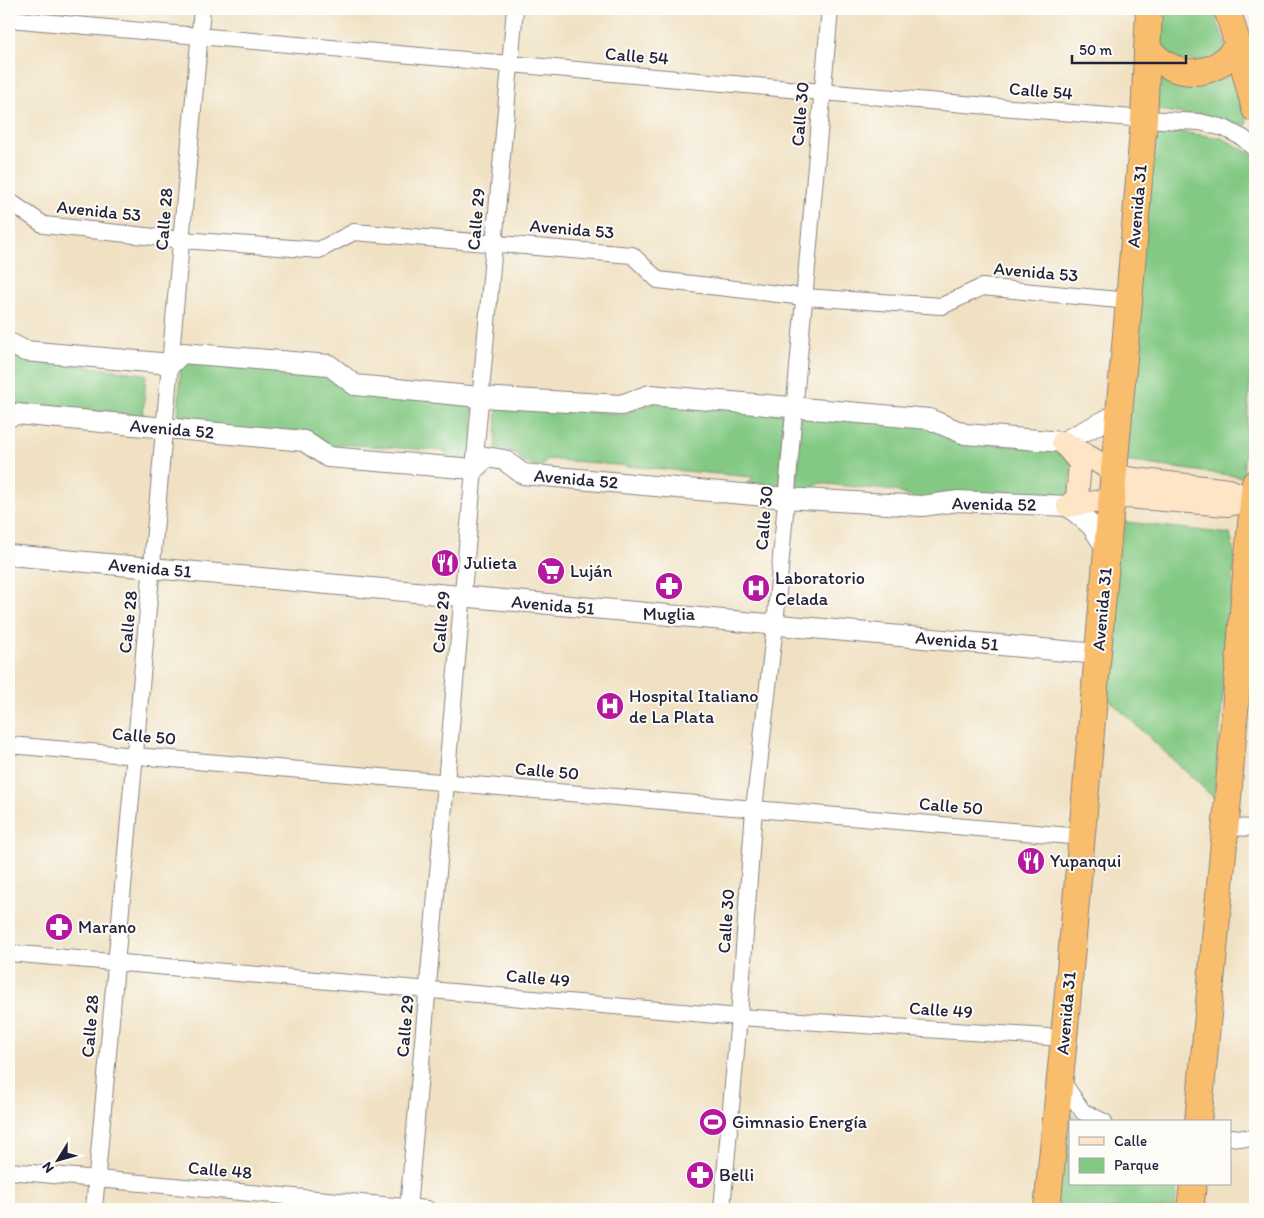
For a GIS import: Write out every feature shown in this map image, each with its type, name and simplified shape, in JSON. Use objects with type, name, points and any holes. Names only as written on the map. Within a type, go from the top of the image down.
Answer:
[{"type":"highway","name":"Avenida 31","points":[[1047,1209],[1130,301],[1144,119],[1148,9]]},
{"type":"highway","points":[[1227,9],[1255,110]]},
{"type":"highway","points":[[1147,48],[1156,59],[1169,67],[1183,72],[1197,72],[1212,69],[1222,63],[1238,45]]},
{"type":"highway","points":[[1198,1120],[1246,575],[1255,494]]},
{"type":"highway","points":[[1190,1209],[1192,1186]]},
{"type":"main road","points":[[1063,442],[1126,478],[1255,494]]},
{"type":"main road","points":[[1063,442],[1080,463],[1077,498],[1068,506]]},
{"type":"main road","name":"Avenida 52","points":[[1068,506],[1126,497],[1227,505],[1255,494]]},
{"type":"street","name":"Calle 28","points":[[94,1209],[202,9]]},
{"type":"street","name":"Calle 29","points":[[409,1208],[515,9]]},
{"type":"street","name":"Calle 30","points":[[722,1209],[739,1017],[754,809],[775,625],[830,9]]},
{"type":"street","name":"Calle 54","points":[[9,18],[822,92],[1200,122],[1224,128],[1243,138],[1255,149]]},
{"type":"street","name":"Avenida 53","points":[[9,201],[44,225],[182,240],[319,250],[354,232],[632,255],[658,280],[804,297],[942,306],[982,287],[1130,301]]},
{"type":"street","points":[[9,343],[25,350],[171,364],[182,353],[329,365],[355,385],[480,397],[621,405],[650,394],[929,419],[965,434],[1063,442],[1120,413]]},
{"type":"street","name":"Avenida 52","points":[[9,417],[16,414],[304,441],[328,457],[474,470],[487,457],[504,460],[523,474],[786,498],[922,506],[958,501],[1068,506]]},
{"type":"street","points":[[1068,506],[1091,525],[1108,549]]},
{"type":"street","name":"Avenida 51","points":[[9,555],[1098,654]]},
{"type":"street","name":"Calle 50","points":[[9,745],[1082,837]]},
{"type":"street","points":[[1225,827],[1255,828]]},
{"type":"street","name":"Calle 49","points":[[9,953],[428,988],[739,1017],[1064,1038]]},
{"type":"street","points":[[1060,1078],[1083,1112],[1100,1120]]},
{"type":"street","points":[[1232,1138],[1255,1139]]},
{"type":"street","name":"Calle 48","points":[[9,1171],[427,1209]]},
{"type":"green space","points":[[1163,9],[1213,9],[1227,48],[1209,61],[1173,60],[1161,50]]},
{"type":"green space","points":[[1157,69],[1167,76],[1220,80],[1235,72],[1245,102],[1247,125],[1154,109]]},
{"type":"green space","points":[[1167,130],[1222,138],[1255,156],[1255,315],[1243,477],[1124,461],[1147,145]]},
{"type":"green space","points":[[9,355],[11,357],[146,374],[143,416],[9,404]]},
{"type":"green space","points":[[181,360],[333,376],[474,404],[472,460],[445,460],[446,451],[339,444],[333,449],[178,420]]},
{"type":"green space","points":[[654,402],[783,414],[780,488],[747,486],[753,477],[548,459],[542,467],[524,463],[517,454],[496,447],[497,405],[625,414]]},
{"type":"green space","points":[[800,415],[932,426],[953,441],[1067,451],[1072,463],[1068,497],[920,501],[896,491],[818,483],[811,491],[797,490]]},
{"type":"green space","points":[[1118,521],[1230,534],[1235,558],[1214,798],[1102,693]]},
{"type":"green space","points":[[1063,1109],[1079,1120],[1069,1120],[1069,1186],[1177,1186],[1175,1209],[1054,1209]]},
{"type":"place","name":"Julieta","points":[[445,563]]},
{"type":"place","name":"Luján","points":[[551,571]]},
{"type":"place","name":"Muglia","points":[[669,586]]},
{"type":"place","name":"Laboratorio Celada","points":[[756,588]]},
{"type":"place","name":"Hospital Italiano de La Plata","points":[[610,706]]},
{"type":"place","name":"Yupanqui","points":[[1031,861]]},
{"type":"place","name":"Marano","points":[[59,927]]},
{"type":"place","name":"Gimnasio Energía","points":[[713,1122]]},
{"type":"place","name":"Belli","points":[[700,1175]]}]
